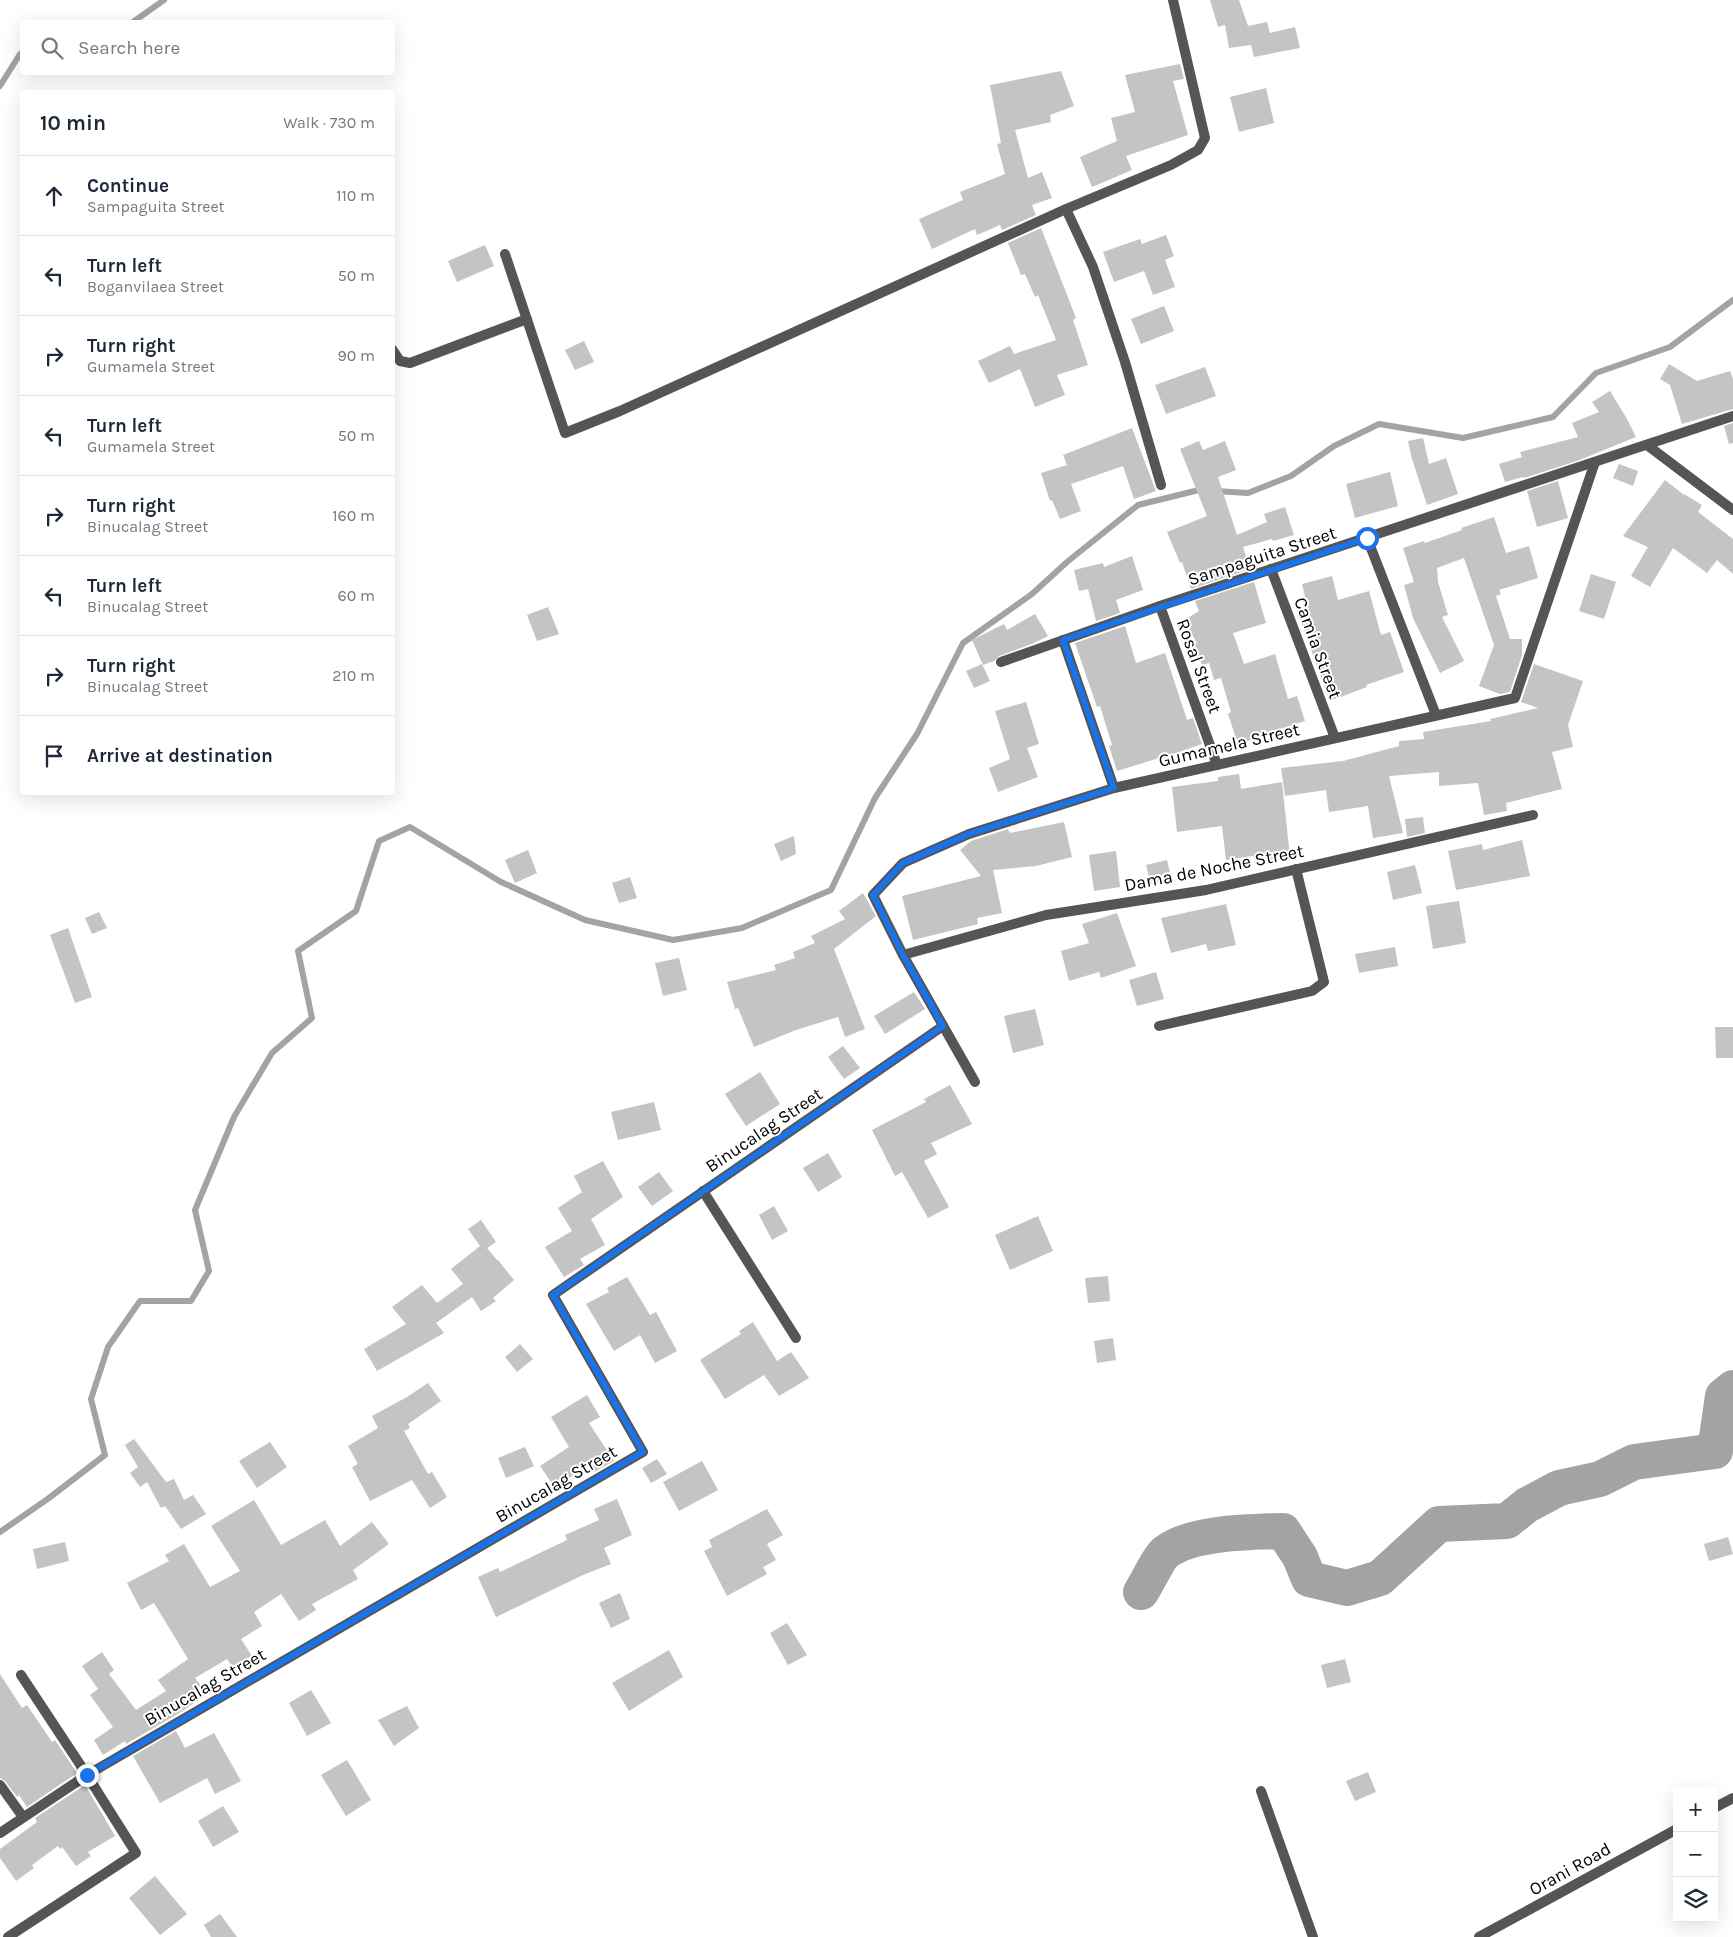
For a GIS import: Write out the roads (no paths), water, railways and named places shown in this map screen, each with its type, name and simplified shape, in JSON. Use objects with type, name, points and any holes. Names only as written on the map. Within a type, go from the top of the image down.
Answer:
[{"type":"street","points":[[505,254],[565,433],[620,411],[1066,209],[1171,165],[1198,150],[1205,138],[1173,0]]},
{"type":"street","points":[[1066,209],[1093,267],[1125,362],[1161,486]]},
{"type":"street","points":[[395,354],[400,361],[410,362],[527,319]]},
{"type":"street","name":"Sampaguita Street","points":[[1001,662],[1160,606],[1733,416]]},
{"type":"street","points":[[1647,444],[1733,510]]},
{"type":"street","name":"Gumamela Street","points":[[975,1082],[903,955],[873,895],[903,863],[969,834],[1114,788],[1515,698],[1595,462]]},
{"type":"street","points":[[1367,538],[1436,715]]},
{"type":"street","name":"Camia Street","points":[[1272,569],[1334,738]]},
{"type":"street","name":"Rosal Street","points":[[1160,606],[1217,765]]},
{"type":"street","points":[[1063,640],[1114,788]]},
{"type":"street","name":"Dama de Noche Street","points":[[903,955],[1046,915],[1206,890],[1533,815]]},
{"type":"street","points":[[1159,1026],[1312,991],[1324,982],[1296,869]]},
{"type":"street","name":"Binucalag Street","points":[[0,1833],[87,1775],[643,1452],[553,1295],[943,1026]]},
{"type":"street","points":[[703,1191],[796,1338]]},
{"type":"street","points":[[8,1937],[136,1853],[21,1675]]},
{"type":"street","points":[[0,1785],[23,1818]]},
{"type":"street","points":[[1261,1791],[1313,1937]]},
{"type":"street","points":[[1718,1806],[1733,1798]]},
{"type":"street","name":"Orani Road","points":[[1479,1937],[1673,1831]]},
{"type":"waterway","points":[[136,20],[164,0]]},
{"type":"waterway","points":[[0,86],[20,54]]},
{"type":"waterway","points":[[1215,491],[1248,493],[1291,476],[1334,446],[1379,424],[1463,438],[1553,417],[1596,373],[1670,347],[1733,300]]},
{"type":"waterway","points":[[0,1532],[49,1498],[105,1455],[91,1399],[108,1347],[140,1301],[191,1301],[209,1271],[195,1210],[234,1117],[272,1053],[312,1018],[298,951],[356,911],[379,841],[410,827],[501,882],[585,920],[673,940],[742,928],[831,890],[875,798],[917,734],[963,643],[1032,594],[1067,562],[1138,505],[1199,490],[1205,491]]},
{"type":"waterway","points":[[1141,1592],[1163,1555],[1177,1545],[1206,1537],[1239,1533],[1283,1531],[1300,1557],[1309,1579],[1347,1588],[1380,1578],[1439,1524],[1507,1521],[1527,1505],[1559,1488],[1600,1479],[1634,1462],[1715,1451],[1723,1396],[1733,1388]]}]
